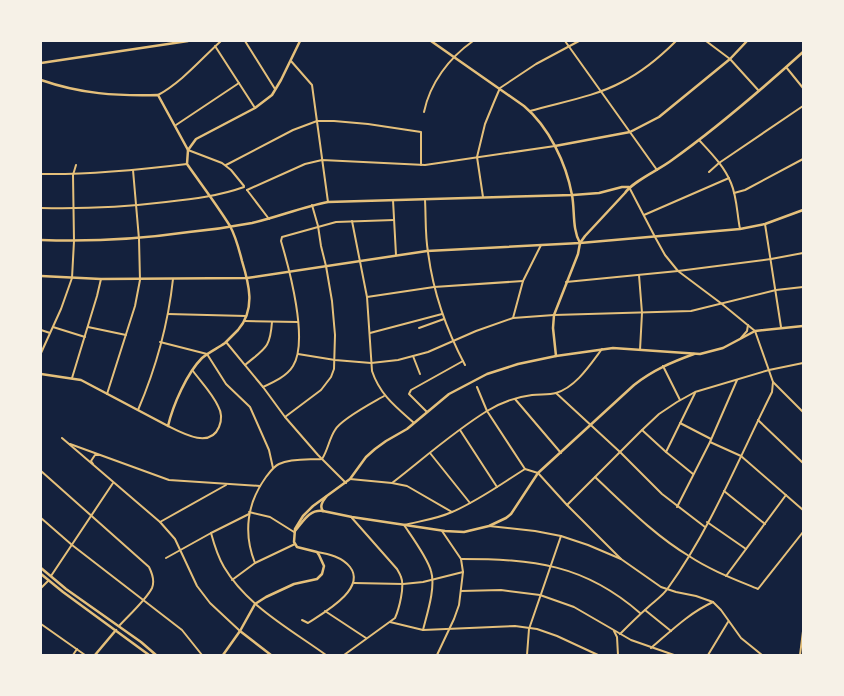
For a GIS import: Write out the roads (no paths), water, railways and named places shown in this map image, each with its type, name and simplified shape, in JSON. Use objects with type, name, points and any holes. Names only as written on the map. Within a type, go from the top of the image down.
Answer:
[{"type":"main road","points":[[41,63],[188,41]]},
{"type":"main road","points":[[41,374],[81,380],[168,426],[175,402],[193,371],[202,358],[226,342],[244,321],[250,297],[247,278],[238,245],[230,227],[187,164],[188,150],[196,139],[255,108],[269,98],[276,90],[300,41]]},
{"type":"main road","points":[[431,41],[500,88],[530,111],[543,127],[555,146],[564,167],[573,196],[576,236],[580,244]]},
{"type":"main road","points":[[555,146],[630,132],[659,117],[730,59],[747,41]]},
{"type":"main road","points":[[41,240],[74,241],[139,239],[230,227],[269,219],[312,205],[328,202],[424,198],[573,196],[629,187],[657,170],[699,140],[759,91],[803,52]]},
{"type":"main road","points":[[41,80],[71,89],[107,95],[158,95],[176,125],[188,150]]},
{"type":"main road","points":[[556,356],[553,328],[554,315],[578,254],[580,244],[629,187]]},
{"type":"main road","points":[[41,276],[140,280],[247,278],[428,251],[580,244],[740,229],[765,224],[803,210]]},
{"type":"main road","points":[[223,655],[240,631],[255,604],[266,597],[294,584],[318,579],[320,577],[324,570],[322,559],[317,552],[300,548],[295,544],[294,540],[294,532],[298,522],[305,513],[346,483],[366,457],[375,449],[407,429],[449,394],[487,374],[518,364],[556,356],[613,348],[694,354],[716,351],[755,331],[781,327],[803,326]]},
{"type":"main road","points":[[294,532],[311,513],[317,510],[352,517],[442,530],[464,532],[489,526],[511,514],[538,472],[561,453],[634,384],[663,366],[694,354]]},
{"type":"main road","points":[[323,512],[321,508],[322,504],[328,496]]},
{"type":"main road","points":[[41,568],[156,655]]},
{"type":"main road","points":[[41,574],[149,655]]},
{"type":"main road","points":[[48,580],[51,577]]},
{"type":"main road","points":[[95,655],[119,626]]},
{"type":"main road","points":[[240,631],[271,655]]},
{"type":"street","points":[[158,95],[187,72],[221,41]]},
{"type":"street","points":[[245,41],[276,90]]},
{"type":"street","points":[[424,112],[433,86],[444,68],[453,57],[473,41]]},
{"type":"street","points":[[565,41],[657,170]]},
{"type":"street","points":[[483,197],[477,157],[487,119],[500,88],[536,64],[579,41]]},
{"type":"street","points":[[530,111],[601,91],[622,82],[658,58],[676,41]]},
{"type":"street","points":[[706,41],[730,59],[759,91]]},
{"type":"street","points":[[215,46],[255,108]]},
{"type":"street","points":[[291,61],[312,85],[328,202]]},
{"type":"street","points":[[786,68],[803,88]]},
{"type":"street","points":[[176,125],[239,83]]},
{"type":"street","points":[[709,172],[803,106]]},
{"type":"street","points":[[226,166],[293,130],[317,121],[368,124],[421,132],[421,165]]},
{"type":"street","points":[[699,140],[720,163],[729,178],[734,193],[740,229]]},
{"type":"street","points":[[247,190],[305,164],[322,160],[421,165],[555,146]]},
{"type":"street","points":[[188,150],[212,158],[226,166],[269,219]]},
{"type":"street","points":[[734,193],[741,192],[803,159]]},
{"type":"street","points":[[41,174],[72,175],[187,164]]},
{"type":"street","points":[[41,353],[65,299],[72,278],[74,209],[72,175],[76,165]]},
{"type":"street","points":[[107,394],[127,335],[140,280],[139,239],[133,170]]},
{"type":"street","points":[[644,215],[729,178]]},
{"type":"street","points":[[41,208],[74,209],[136,206],[210,197],[244,187]]},
{"type":"street","points":[[620,634],[667,590],[688,556],[724,491],[772,392],[773,382],[755,331],[678,271],[665,254],[655,237],[629,187]]},
{"type":"street","points":[[424,198],[428,251],[434,287],[444,319],[465,365]]},
{"type":"street","points":[[393,200],[396,255]]},
{"type":"street","points":[[285,417],[309,400],[327,384],[334,369],[335,335],[326,266],[312,205]]},
{"type":"street","points":[[263,387],[289,371],[298,354],[298,322],[296,302],[281,239],[285,236],[336,222],[394,220]]},
{"type":"street","points":[[352,221],[361,260],[367,297],[371,363],[374,379],[384,396],[414,423]]},
{"type":"street","points":[[765,224],[781,327]]},
{"type":"street","points":[[514,318],[522,281],[541,245]]},
{"type":"street","points":[[566,282],[678,271],[771,259],[803,253]]},
{"type":"street","points":[[639,275],[642,313],[640,350]]},
{"type":"street","points":[[72,378],[98,296],[101,279]]},
{"type":"street","points":[[138,410],[152,375],[161,342],[168,314],[173,279]]},
{"type":"street","points":[[367,297],[434,287],[522,281]]},
{"type":"street","points":[[298,354],[335,360],[371,363],[398,360],[428,352],[476,331],[514,318],[554,315],[691,311],[776,290],[803,287]]},
{"type":"street","points":[[370,333],[442,313]]},
{"type":"street","points":[[168,314],[246,316]]},
{"type":"street","points":[[420,328],[444,319]]},
{"type":"street","points":[[244,321],[298,322]]},
{"type":"street","points":[[244,364],[268,344],[272,322]]},
{"type":"street","points":[[739,340],[747,331],[747,324]]},
{"type":"street","points":[[53,327],[85,337]]},
{"type":"street","points":[[88,327],[127,335]]},
{"type":"street","points":[[41,330],[50,333]]},
{"type":"street","points":[[161,342],[207,354],[226,384],[250,407],[269,450],[273,468]]},
{"type":"street","points":[[226,342],[263,387],[285,417],[322,459],[346,483]]},
{"type":"street","points":[[392,482],[487,411],[505,402],[532,395],[556,393],[564,390],[579,378],[602,349]]},
{"type":"street","points":[[413,356],[420,374]]},
{"type":"street","points":[[426,412],[409,394],[411,390],[463,361]]},
{"type":"street","points":[[567,506],[659,414],[680,400],[695,392],[769,370],[803,362]]},
{"type":"street","points":[[663,366],[680,400]]},
{"type":"street","points":[[168,426],[189,436],[201,438],[210,437],[216,433],[219,428],[221,421],[219,407],[193,371]]},
{"type":"street","points":[[678,507],[710,442],[737,380]]},
{"type":"street","points":[[773,382],[803,412]]},
{"type":"street","points":[[477,387],[487,411],[525,469],[538,472],[567,506],[621,559],[667,590],[696,596],[713,602],[747,644],[762,655]]},
{"type":"street","points":[[666,452],[695,392]]},
{"type":"street","points":[[556,393],[620,452],[662,494],[705,527]]},
{"type":"street","points":[[322,459],[327,452],[332,435],[337,427],[384,396]]},
{"type":"street","points":[[515,400],[561,453]]},
{"type":"street","points":[[758,420],[803,463]]},
{"type":"street","points":[[680,423],[711,439]]},
{"type":"street","points":[[460,430],[498,487]]},
{"type":"street","points":[[642,430],[693,474]]},
{"type":"street","points":[[62,438],[160,522],[175,539],[182,550],[197,586],[210,602],[240,631]]},
{"type":"street","points":[[710,442],[741,456],[803,510]]},
{"type":"street","points":[[68,444],[168,480],[260,486]]},
{"type":"street","points":[[430,453],[470,503]]},
{"type":"street","points":[[95,467],[91,460],[92,458],[95,455],[104,456]]},
{"type":"street","points":[[255,563],[248,532],[249,513],[260,486],[273,468],[278,464],[291,461],[322,459]]},
{"type":"street","points":[[423,630],[432,580],[431,571],[404,525],[436,518],[452,512],[498,487],[525,469]]},
{"type":"street","points":[[41,471],[149,567],[152,572],[152,587],[119,626]]},
{"type":"street","points":[[595,477],[648,527],[688,556],[726,576],[758,589],[803,532]]},
{"type":"street","points":[[350,479],[392,482],[407,486],[452,512]]},
{"type":"street","points":[[51,577],[113,483]]},
{"type":"street","points":[[160,522],[227,484]]},
{"type":"street","points":[[724,491],[764,524]]},
{"type":"street","points":[[726,576],[786,495]]},
{"type":"street","points":[[166,558],[249,513],[263,515],[275,520],[294,532]]},
{"type":"street","points":[[344,655],[395,618],[403,584],[402,577],[397,569],[352,517]]},
{"type":"street","points":[[41,518],[72,545],[182,630],[202,655]]},
{"type":"street","points":[[707,522],[746,550]]},
{"type":"street","points":[[489,526],[534,531],[561,536],[588,545],[621,559]]},
{"type":"street","points":[[437,655],[450,629],[459,605],[462,572],[461,559],[442,530]]},
{"type":"street","points":[[211,533],[223,566],[242,592],[255,604],[326,655]]},
{"type":"street","points":[[527,655],[529,628],[561,536]]},
{"type":"street","points":[[232,580],[255,563],[295,544]]},
{"type":"street","points":[[302,620],[308,623],[325,611],[345,596],[354,583],[352,569],[347,563],[332,555],[317,552]]},
{"type":"street","points":[[461,559],[523,561],[550,565],[588,578],[603,586],[627,601],[640,614]]},
{"type":"street","points":[[354,583],[403,584],[423,582],[462,572]]},
{"type":"street","points":[[41,588],[48,580]]},
{"type":"street","points":[[461,591],[500,590],[540,595],[574,607],[620,634],[651,648],[674,655]]},
{"type":"street","points":[[651,648],[694,611],[713,602]]},
{"type":"street","points":[[645,610],[671,631]]},
{"type":"street","points":[[325,611],[366,638]]},
{"type":"street","points":[[390,622],[423,630],[495,626],[529,628],[557,636],[598,655]]},
{"type":"street","points":[[708,655],[728,622]]},
{"type":"street","points":[[41,624],[86,655]]},
{"type":"street","points":[[613,630],[617,638],[618,655]]},
{"type":"street","points":[[800,655],[803,631]]},
{"type":"street","points":[[73,655],[77,649]]}]
